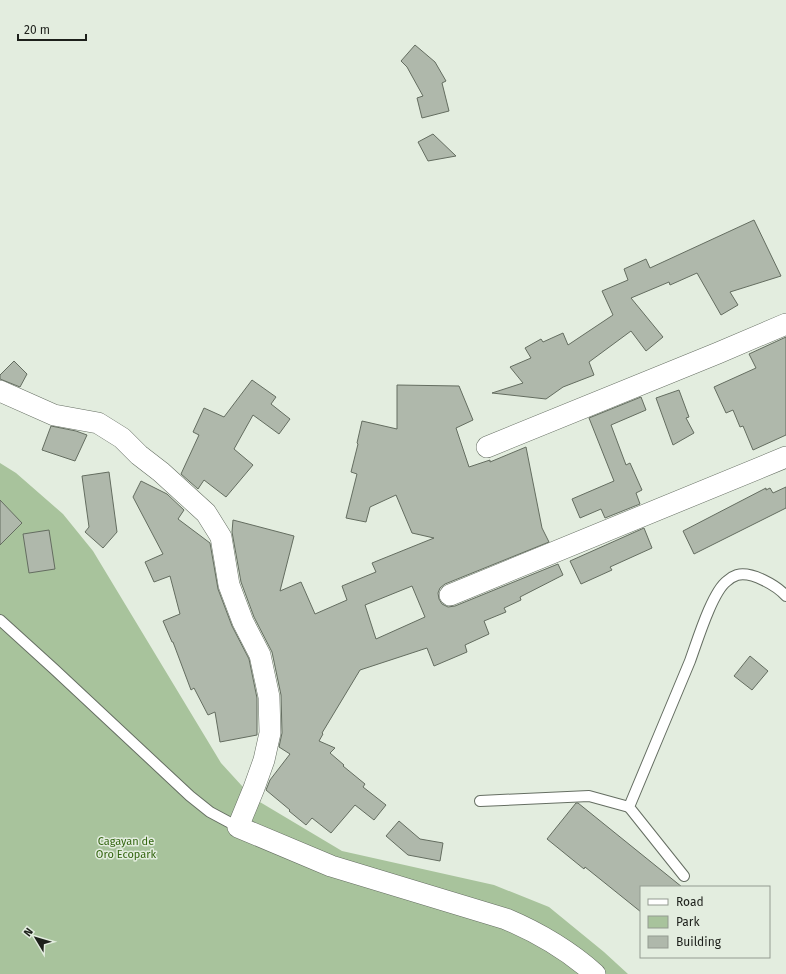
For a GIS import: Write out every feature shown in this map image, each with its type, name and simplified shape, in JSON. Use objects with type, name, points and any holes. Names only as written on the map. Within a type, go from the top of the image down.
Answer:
[{"type":"street","points":[[487,446],[786,324]]},
{"type":"street","points":[[0,391],[54,415],[98,423],[122,438],[139,455],[161,472],[206,513],[221,537],[229,585],[243,622],[260,655],[269,697],[270,733],[264,760],[238,827],[331,866],[506,919],[532,930],[567,951],[595,974]]},
{"type":"street","points":[[450,595],[786,457]]},
{"type":"lane","points":[[629,807],[690,661],[714,597],[720,587],[738,575],[747,575],[756,577],[771,585],[786,596]]},
{"type":"lane","points":[[0,620],[190,796],[210,812],[238,827]]},
{"type":"lane","points":[[480,802],[589,796],[629,807],[684,876]]},
{"type":"green space","name":"Cagayan de Oro Ecopark","points":[[0,463],[16,473],[63,514],[93,551],[221,763],[253,798],[342,851],[494,885],[549,907],[604,952],[628,974],[0,974]]},
{"type":"building","points":[[415,45],[435,62],[446,81],[442,83],[449,111],[422,118],[417,98],[423,96],[407,67],[401,61]]},
{"type":"building","points":[[433,134],[456,156],[428,161],[418,142]]},
{"type":"building","points":[[754,220],[781,276],[730,292],[738,305],[721,315],[697,273],[670,285],[669,282],[631,298],[663,337],[646,351],[631,331],[589,362],[594,375],[563,387],[546,399],[492,393],[523,383],[510,367],[531,358],[525,348],[541,339],[543,342],[563,333],[568,345],[613,315],[602,291],[628,280],[624,269],[646,259],[650,268]]},
{"type":"building","points":[[786,337],[786,435],[753,450],[743,426],[740,427],[733,410],[726,413],[714,387],[756,368],[749,354]]},
{"type":"building","points":[[14,361],[27,374],[20,387],[0,379],[0,375]]},
{"type":"building","points":[[252,380],[276,397],[271,404],[290,419],[279,434],[253,415],[234,449],[253,465],[226,497],[204,480],[198,489],[181,474],[199,435],[193,432],[204,408],[224,417]]},
{"type":"building","points":[[397,385],[459,386],[473,420],[456,428],[469,467],[490,460],[490,462],[526,447],[542,528],[549,542],[445,584],[440,588],[438,593],[442,604],[448,607],[455,606],[558,564],[563,575],[520,597],[521,600],[504,608],[506,612],[484,621],[489,634],[465,645],[467,652],[434,666],[427,648],[360,670],[322,733],[323,734],[319,741],[335,748],[330,753],[365,784],[363,787],[386,805],[374,820],[355,805],[331,833],[312,818],[306,825],[266,790],[270,780],[290,754],[279,747],[282,733],[281,695],[272,652],[254,617],[241,582],[232,532],[233,520],[294,536],[280,591],[301,582],[315,614],[347,600],[342,586],[376,572],[372,563],[434,538],[412,533],[396,495],[370,507],[366,522],[346,518],[357,474],[351,472],[362,421],[397,429]],"holes":[[[412,586],[425,617],[376,639],[365,605]]]},
{"type":"building","points":[[679,390],[689,417],[686,418],[694,433],[673,445],[656,398]]},
{"type":"building","points":[[641,397],[646,410],[611,425],[626,465],[630,463],[642,490],[636,493],[640,504],[605,518],[601,509],[580,518],[572,499],[614,481],[589,418]]},
{"type":"building","points":[[51,426],[76,431],[87,435],[75,461],[42,450]]},
{"type":"building","points":[[109,472],[117,532],[103,548],[85,532],[89,527],[82,476]]},
{"type":"building","points":[[141,481],[167,494],[184,510],[178,519],[210,543],[218,589],[232,626],[249,659],[257,698],[257,735],[220,742],[215,712],[208,715],[194,688],[191,690],[173,642],[163,621],[180,614],[170,576],[154,582],[145,562],[163,554],[133,497]]},
{"type":"building","points":[[786,487],[786,508],[694,554],[683,531],[766,488],[766,490],[770,488],[773,493]]},
{"type":"building","points":[[0,500],[22,523],[0,545]]},
{"type":"building","points":[[644,528],[652,548],[610,567],[612,570],[581,584],[570,561]]},
{"type":"building","points":[[49,530],[55,569],[29,573],[23,534]]},
{"type":"building","points":[[750,656],[768,671],[752,690],[734,676]]},
{"type":"building","points":[[576,803],[578,803],[681,886],[640,886],[640,911],[547,839]]},
{"type":"building","points":[[399,821],[420,839],[443,843],[440,861],[408,855],[386,836]]}]
